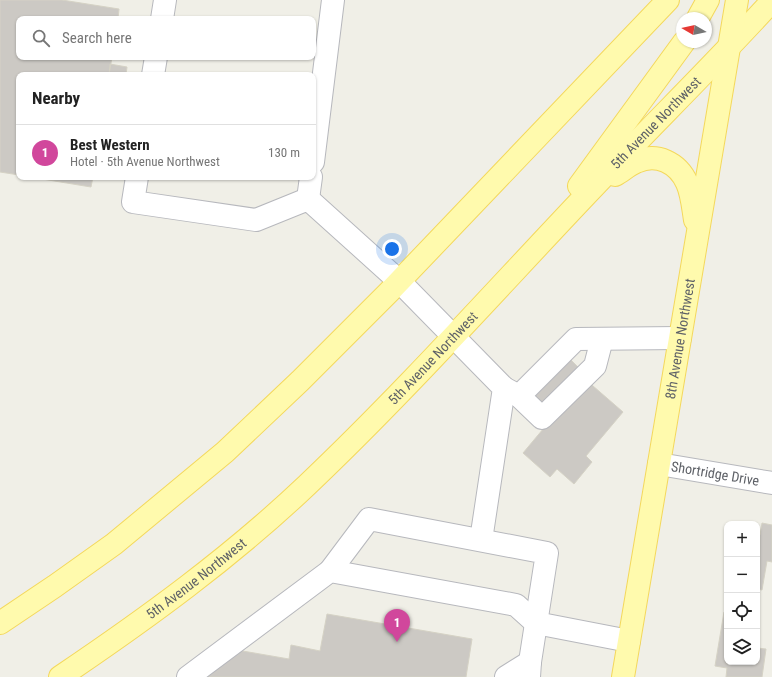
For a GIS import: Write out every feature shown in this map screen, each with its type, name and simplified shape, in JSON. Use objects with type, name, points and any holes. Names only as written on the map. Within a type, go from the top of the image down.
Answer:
[{"type":"main road","points":[[0,623],[114,544],[225,452],[300,381],[399,281],[668,0]]},
{"type":"main road","points":[[701,12],[708,0]]},
{"type":"main road","name":"8th Avenue Northwest","points":[[623,677],[737,0]]},
{"type":"main road","points":[[729,48],[741,0]]},
{"type":"main road","name":"5th Avenue Northwest","points":[[60,677],[175,596],[238,546],[305,487],[454,336],[587,193],[729,48],[772,1]]},
{"type":"main road","points":[[526,260],[680,48]]},
{"type":"main road","points":[[587,193],[636,162],[649,158],[660,159],[673,164],[682,173],[688,184],[698,234]]},
{"type":"street","points":[[162,16],[165,0]]},
{"type":"street","points":[[316,138],[333,0]]},
{"type":"street","points":[[154,72],[156,60]]},
{"type":"street","points":[[137,180],[133,202],[256,220],[308,199]]},
{"type":"street","points":[[308,199],[311,180]]},
{"type":"street","points":[[308,199],[399,281],[512,392],[542,418],[595,366],[602,339]]},
{"type":"street","points":[[481,540],[512,392],[576,339],[680,338]]},
{"type":"street","name":"Shortridge Drive","points":[[659,464],[772,483]]},
{"type":"street","points":[[188,677],[330,571],[369,520],[547,553],[530,669],[506,677]]},
{"type":"street","points":[[330,571],[516,605],[536,623],[630,641]]},
{"type":"building","points":[[0,0],[62,0],[119,9],[118,16],[16,16],[16,60],[112,60],[110,72],[16,72],[16,175],[0,172]]},
{"type":"building","points":[[110,64],[127,67],[126,72],[109,72]]},
{"type":"building","points":[[48,180],[92,180],[91,187]]},
{"type":"building","points":[[569,358],[585,374],[546,412],[531,396]]},
{"type":"building","points":[[585,379],[623,412],[586,456],[592,462],[574,484],[557,469],[550,477],[523,453]]},
{"type":"building","points":[[762,523],[772,525],[772,562],[767,561],[762,590],[760,590],[760,535]]},
{"type":"building","points":[[724,612],[724,665],[760,665],[760,648],[766,649],[762,677],[726,677],[727,668],[715,666]]},
{"type":"building","points":[[327,614],[472,639],[466,677],[207,677],[231,649],[289,659],[291,645],[320,651]]},
{"type":"place","name":"Best Western","points":[[397,642]]}]
